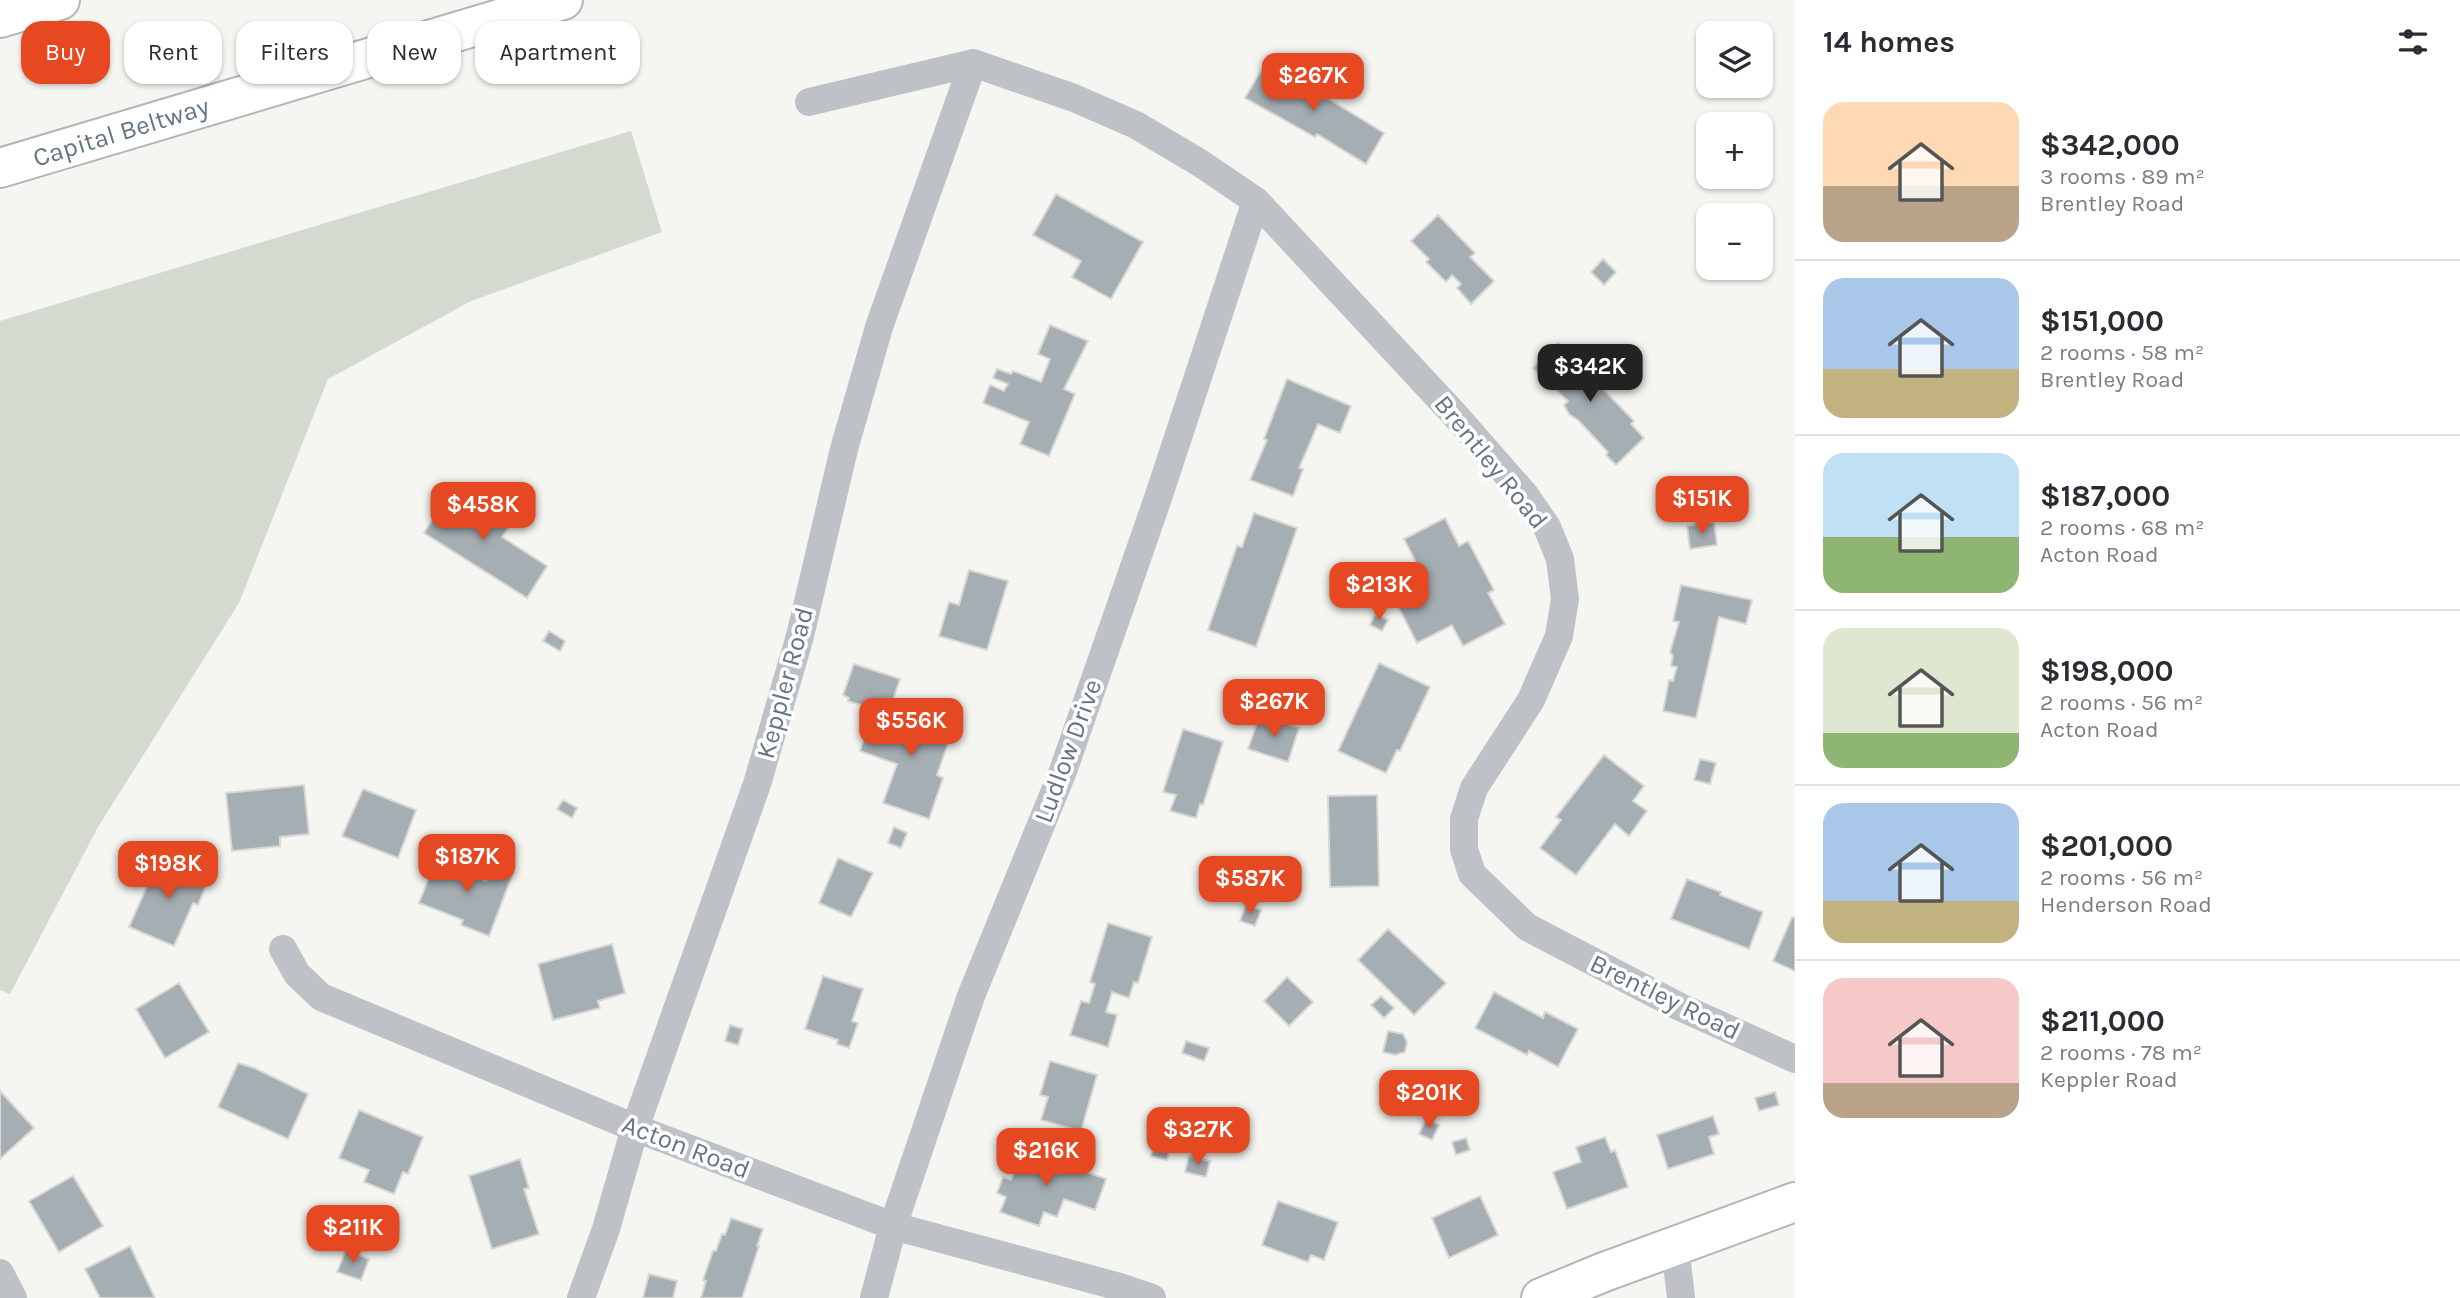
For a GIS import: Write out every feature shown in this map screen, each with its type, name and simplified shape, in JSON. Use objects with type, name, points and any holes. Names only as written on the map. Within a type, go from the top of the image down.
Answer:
[{"type":"main road","points":[[0,18],[60,0]]},
{"type":"main road","name":"Capital Beltway","points":[[0,168],[563,0]]},
{"type":"main road","points":[[522,11],[576,0]]},
{"type":"main road","points":[[1559,1294],[1675,1245],[1795,1202]]},
{"type":"street","points":[[809,102],[973,63]]},
{"type":"street","name":"Brentley Road","points":[[973,63],[1074,98],[1136,125],[1200,163],[1256,201],[1454,414],[1525,495],[1547,527],[1560,559],[1565,599],[1559,636],[1531,700],[1474,788],[1464,819],[1464,849],[1472,874],[1527,927],[1678,1006],[1795,1059]]},
{"type":"street","name":"Keppler Road","points":[[581,1298],[606,1230],[635,1128],[757,784],[797,648],[844,449],[879,327],[973,63]]},
{"type":"street","name":"Ludlow Drive","points":[[874,1298],[893,1226],[971,996],[1063,771],[1256,201]]},
{"type":"street","name":"Acton Road","points":[[283,949],[297,974],[321,997],[635,1128],[893,1226],[1152,1298]]},
{"type":"street","points":[[1675,1245],[1681,1298]]},
{"type":"street","points":[[0,1273],[13,1298]]},
{"type":"shaded area","points":[[631,131],[662,232],[471,301],[328,379],[239,603],[98,827],[10,994],[0,990],[0,321]]},
{"type":"building","points":[[1267,61],[1384,133],[1366,164],[1317,134],[1315,137],[1245,98]]},
{"type":"building","points":[[1056,194],[1143,242],[1111,299],[1072,277],[1081,261],[1033,235]]},
{"type":"building","points":[[1438,215],[1475,253],[1470,257],[1494,281],[1471,304],[1457,288],[1461,284],[1452,275],[1446,282],[1426,262],[1429,259],[1411,241]]},
{"type":"building","points":[[1603,259],[1616,272],[1604,285],[1591,272]]},
{"type":"building","points":[[1050,325],[1088,341],[1064,389],[1075,394],[1049,456],[1020,444],[1029,422],[983,403],[990,385],[1004,391],[1008,384],[993,378],[997,369],[1011,374],[1013,371],[1041,382],[1050,359],[1038,354]]},
{"type":"building","points":[[1558,343],[1634,421],[1631,424],[1644,438],[1616,465],[1606,455],[1608,452],[1569,414],[1564,405],[1568,401],[1533,368]]},
{"type":"building","points":[[1287,379],[1351,406],[1340,433],[1318,424],[1299,468],[1303,469],[1293,496],[1250,480],[1267,440],[1264,439]]},
{"type":"building","points":[[456,483],[479,497],[474,506],[508,528],[502,537],[547,566],[527,598],[424,533]]},
{"type":"building","points":[[1254,513],[1297,528],[1256,647],[1208,630],[1237,546],[1242,547]]},
{"type":"building","points":[[1445,518],[1459,546],[1468,541],[1494,590],[1488,593],[1505,624],[1463,646],[1452,625],[1417,643],[1387,585],[1419,568],[1404,539]]},
{"type":"building","points":[[1714,522],[1717,545],[1690,549],[1687,526]]},
{"type":"building","points":[[969,570],[1008,581],[987,650],[939,636],[949,602],[959,605]]},
{"type":"building","points":[[1681,585],[1752,600],[1746,624],[1719,617],[1696,718],[1663,711],[1669,680],[1673,681],[1677,667],[1671,666],[1673,656],[1670,652],[1679,622],[1673,621]]},
{"type":"building","points":[[1375,614],[1388,620],[1382,631],[1370,625]]},
{"type":"building","points":[[549,631],[565,641],[560,651],[543,641]]},
{"type":"building","points":[[1379,663],[1430,687],[1400,751],[1397,750],[1386,773],[1338,751]]},
{"type":"building","points":[[854,664],[900,679],[889,711],[848,701],[849,698],[843,695]]},
{"type":"building","points":[[915,709],[955,723],[937,775],[943,778],[929,819],[883,803],[897,764],[860,751],[873,712],[910,725]]},
{"type":"building","points":[[1260,715],[1299,728],[1288,762],[1248,749]]},
{"type":"building","points":[[1183,729],[1223,742],[1203,805],[1200,804],[1196,818],[1170,811],[1176,795],[1163,792]]},
{"type":"building","points":[[1604,755],[1644,786],[1633,801],[1647,811],[1629,836],[1615,824],[1576,875],[1540,848],[1561,820],[1556,817]]},
{"type":"building","points":[[1700,759],[1716,763],[1710,784],[1694,780]]},
{"type":"building","points":[[304,785],[309,834],[280,837],[280,846],[232,851],[226,793]]},
{"type":"building","points":[[363,789],[416,810],[398,858],[342,836]]},
{"type":"building","points":[[1377,795],[1379,886],[1330,887],[1328,796]]},
{"type":"building","points":[[563,800],[577,808],[572,818],[557,809]]},
{"type":"building","points":[[894,827],[907,833],[901,848],[888,843]]},
{"type":"building","points":[[160,857],[209,878],[198,905],[193,903],[174,946],[129,927]]},
{"type":"building","points":[[437,857],[482,874],[481,879],[486,881],[493,865],[513,873],[489,936],[461,925],[463,920],[419,903]]},
{"type":"building","points":[[838,858],[873,873],[851,917],[819,903]]},
{"type":"building","points":[[1687,879],[1763,912],[1749,949],[1671,919]]},
{"type":"building","points":[[1246,905],[1261,910],[1255,926],[1240,921]]},
{"type":"building","points":[[1792,917],[1795,918],[1795,971],[1773,961]]},
{"type":"building","points":[[1108,923],[1152,937],[1138,983],[1134,982],[1129,998],[1112,992],[1106,1012],[1117,1015],[1108,1047],[1070,1035],[1081,1001],[1089,1003],[1095,984],[1090,982]]},
{"type":"building","points":[[1388,929],[1446,983],[1414,1015],[1358,960]]},
{"type":"building","points":[[612,944],[625,993],[598,1001],[600,1008],[553,1020],[538,964]]},
{"type":"building","points":[[823,976],[863,989],[852,1021],[858,1023],[849,1048],[837,1044],[838,1040],[805,1029]]},
{"type":"building","points":[[1287,977],[1313,1002],[1289,1026],[1264,1001]]},
{"type":"building","points":[[179,983],[209,1032],[165,1058],[136,1009]]},
{"type":"building","points":[[1494,992],[1543,1018],[1545,1012],[1578,1029],[1558,1067],[1529,1051],[1527,1055],[1475,1028]]},
{"type":"building","points":[[1381,996],[1394,1008],[1384,1018],[1371,1005]]},
{"type":"building","points":[[730,1025],[743,1029],[738,1045],[725,1041]]},
{"type":"building","points":[[1388,1031],[1403,1034],[1407,1042],[1405,1052],[1395,1055],[1383,1052]]},
{"type":"building","points":[[1186,1041],[1209,1048],[1204,1061],[1182,1053]]},
{"type":"building","points":[[1050,1061],[1097,1075],[1081,1131],[1041,1120],[1048,1097],[1040,1095]]},
{"type":"building","points":[[238,1063],[308,1094],[288,1139],[218,1107]]},
{"type":"building","points":[[0,1091],[34,1128],[0,1159]]},
{"type":"building","points":[[1775,1092],[1779,1105],[1759,1111],[1755,1098]]},
{"type":"building","points":[[359,1110],[423,1137],[408,1174],[403,1172],[394,1194],[364,1182],[369,1170],[339,1158]]},
{"type":"building","points":[[1713,1116],[1719,1134],[1709,1137],[1714,1154],[1668,1169],[1657,1135]]},
{"type":"building","points":[[1426,1119],[1439,1125],[1432,1140],[1419,1134]]},
{"type":"building","points":[[1157,1135],[1173,1139],[1167,1160],[1151,1156]]},
{"type":"building","points":[[1605,1137],[1611,1152],[1615,1150],[1628,1187],[1567,1209],[1553,1172],[1581,1162],[1576,1147]]},
{"type":"building","points":[[1466,1138],[1470,1150],[1456,1155],[1452,1142]]},
{"type":"building","points":[[1020,1148],[1106,1179],[1095,1210],[1064,1199],[1057,1217],[1044,1212],[1039,1226],[1000,1212],[1006,1197],[997,1193],[1003,1177],[1011,1180],[1014,1173],[1011,1172]]},
{"type":"building","points":[[1189,1156],[1210,1161],[1206,1177],[1185,1172]]},
{"type":"building","points":[[520,1159],[529,1188],[524,1189],[539,1234],[492,1249],[469,1176]]},
{"type":"building","points":[[73,1176],[103,1226],[59,1252],[29,1201]]},
{"type":"building","points":[[1480,1196],[1498,1235],[1449,1258],[1432,1218]]},
{"type":"building","points":[[1278,1201],[1338,1222],[1324,1260],[1311,1255],[1308,1262],[1262,1245]]},
{"type":"building","points":[[731,1218],[763,1229],[742,1298],[701,1298],[706,1281],[703,1280],[713,1251],[716,1251],[722,1234],[725,1235]]},
{"type":"building","points":[[130,1246],[155,1298],[100,1298],[85,1269]]},
{"type":"building","points":[[346,1250],[369,1259],[361,1280],[337,1272]]},
{"type":"building","points":[[649,1274],[677,1281],[673,1298],[643,1298]]}]
